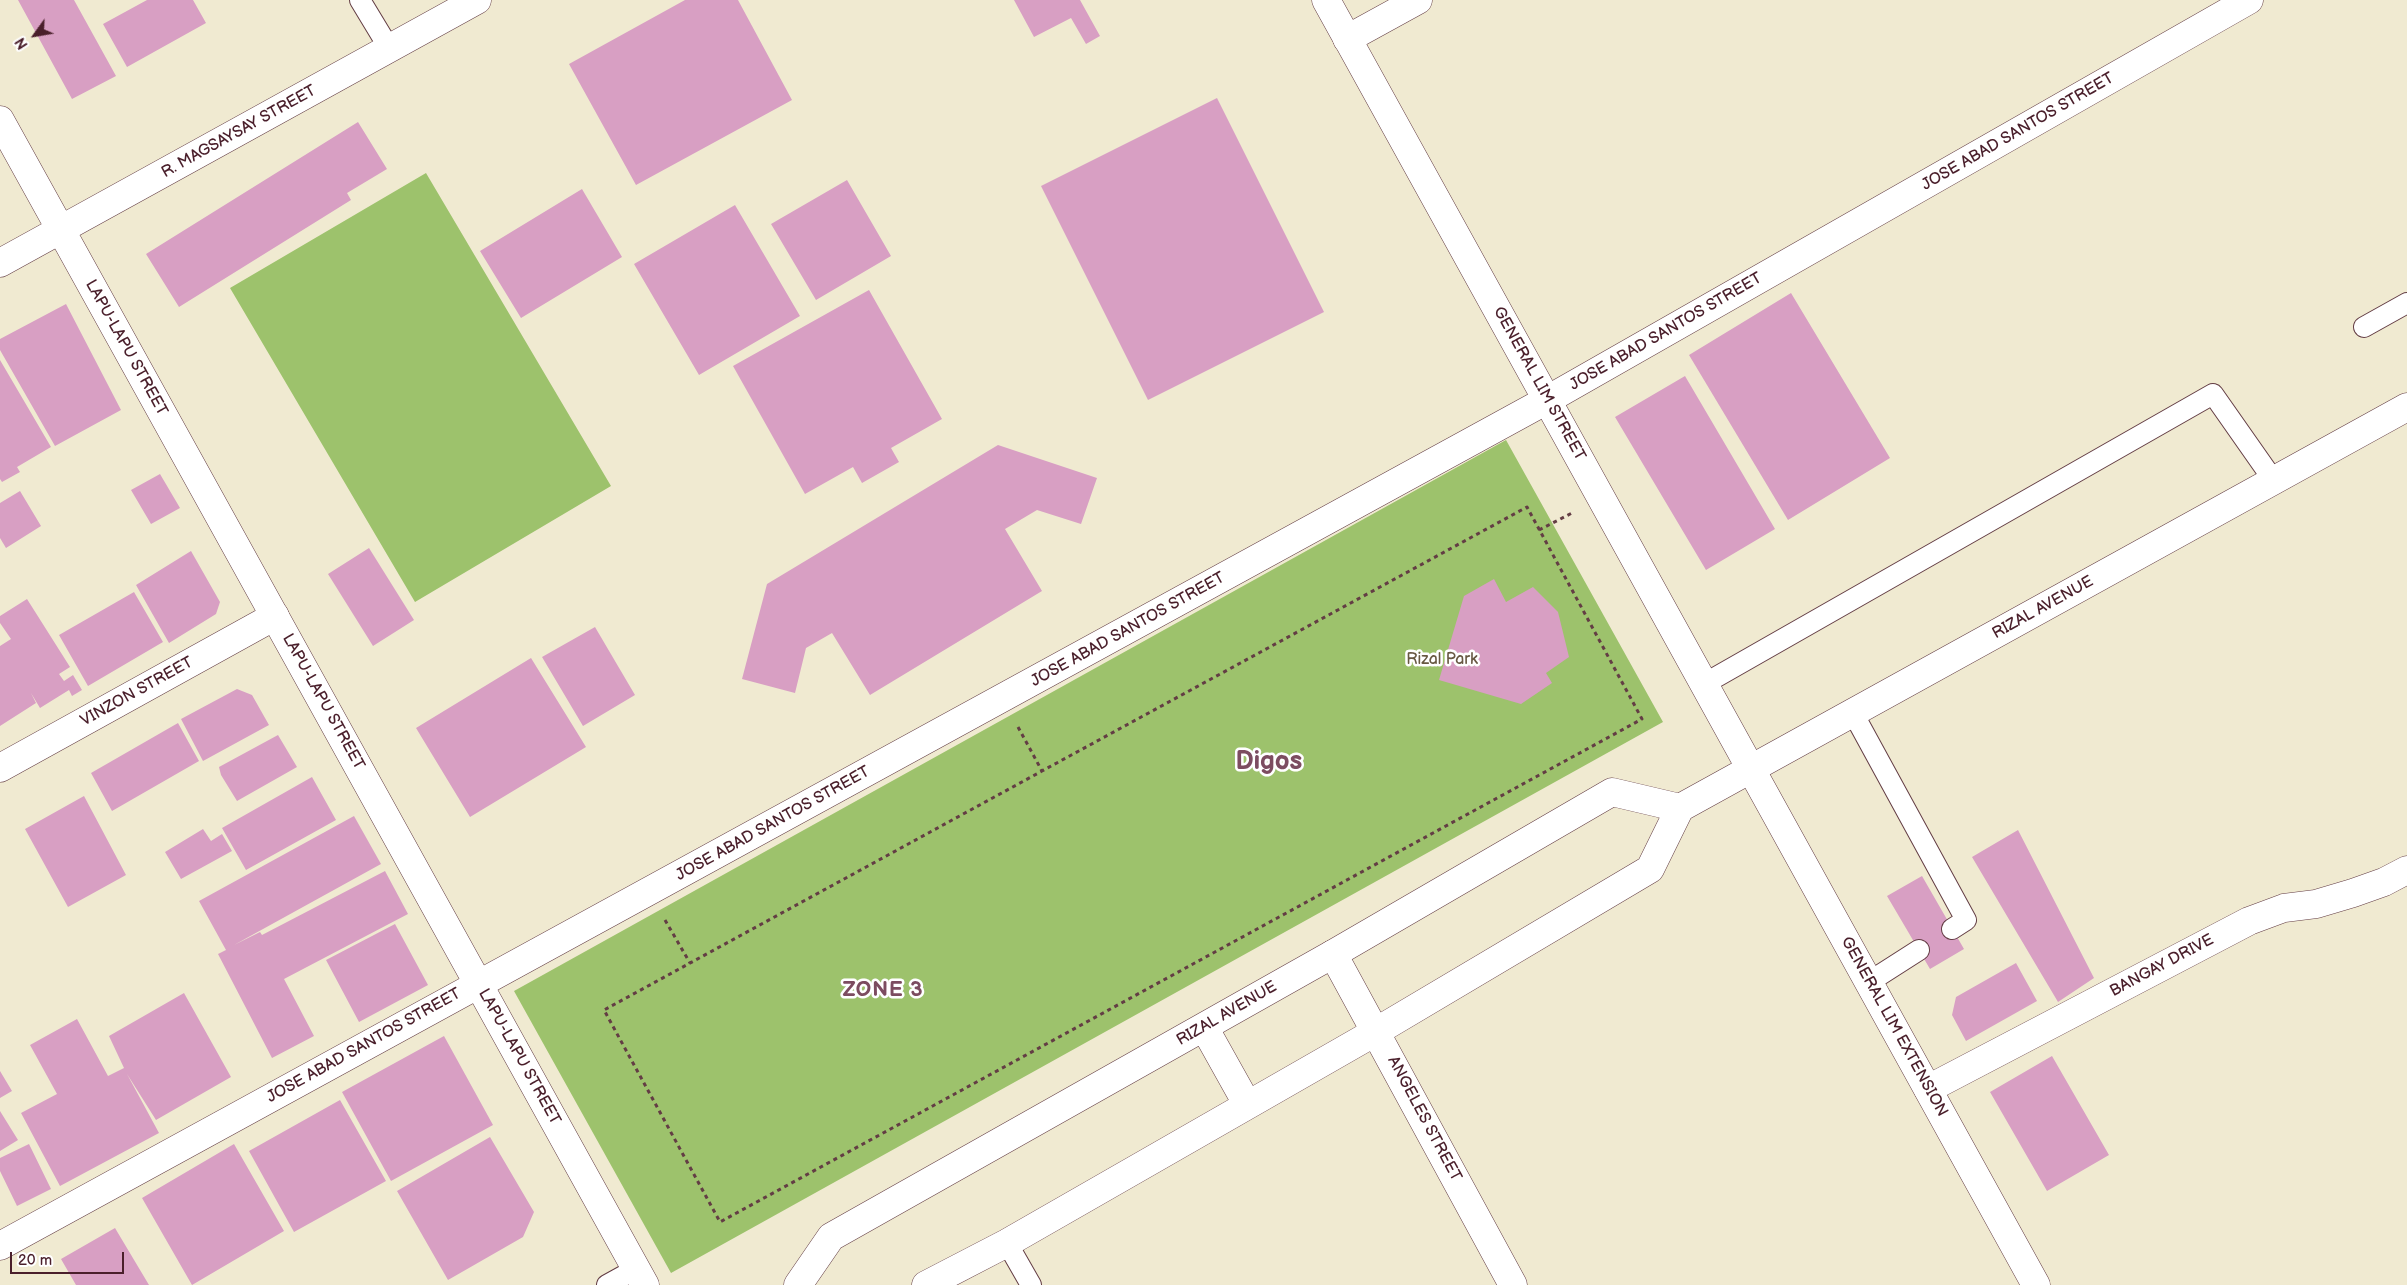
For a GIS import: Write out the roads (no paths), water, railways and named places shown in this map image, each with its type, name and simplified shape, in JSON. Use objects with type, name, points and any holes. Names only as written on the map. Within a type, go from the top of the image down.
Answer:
[{"type":"street","name":"R. MAGSAYSAY STREET","points":[[0,263],[477,0]]},
{"type":"street","name":"GENERAL LIM STREET","points":[[1326,0],[1751,769]]},
{"type":"street","points":[[1348,39],[1418,0]]},
{"type":"street","name":"JOSE ABAD SANTOS STREET","points":[[0,1246],[1548,400],[2249,0]]},
{"type":"street","name":"LAPU-LAPU STREET","points":[[0,120],[641,1277]]},
{"type":"street","name":"RIZAL AVENUE","points":[[798,1285],[831,1237],[1333,954],[1612,792],[1680,808],[2407,407]]},
{"type":"street","name":"VINZON STREET","points":[[0,768],[275,616]]},
{"type":"street","name":"GENERAL LIM EXTENSION","points":[[1751,769],[2036,1285]]},
{"type":"street","points":[[926,1285],[1007,1242],[1376,1031],[1650,869],[1680,808]]},
{"type":"street","name":"BANGAY DRIVE","points":[[1928,1089],[2249,921],[2284,908],[2316,904],[2352,893],[2384,882],[2407,870]]},
{"type":"street","name":"ANGELES STREET","points":[[1333,954],[1513,1285]]},
{"type":"street","points":[[1204,1027],[1247,1104]]},
{"type":"lane","points":[[360,0],[389,48]]},
{"type":"lane","points":[[2364,327],[2407,303]]},
{"type":"lane","points":[[1704,684],[2213,394],[2274,481]]},
{"type":"lane","points":[[1853,713],[1966,920],[1952,929]]},
{"type":"lane","points":[[1869,982],[1919,950]]},
{"type":"lane","points":[[1007,1242],[1031,1285]]},
{"type":"lane","points":[[607,1285],[641,1277]]},
{"type":"district","name":"Digos","points":[[1269,762]]},
{"type":"district","name":"ZONE 3","points":[[883,991]]},
{"type":"park label","name":"Rizal Park","points":[[1442,660]]}]
